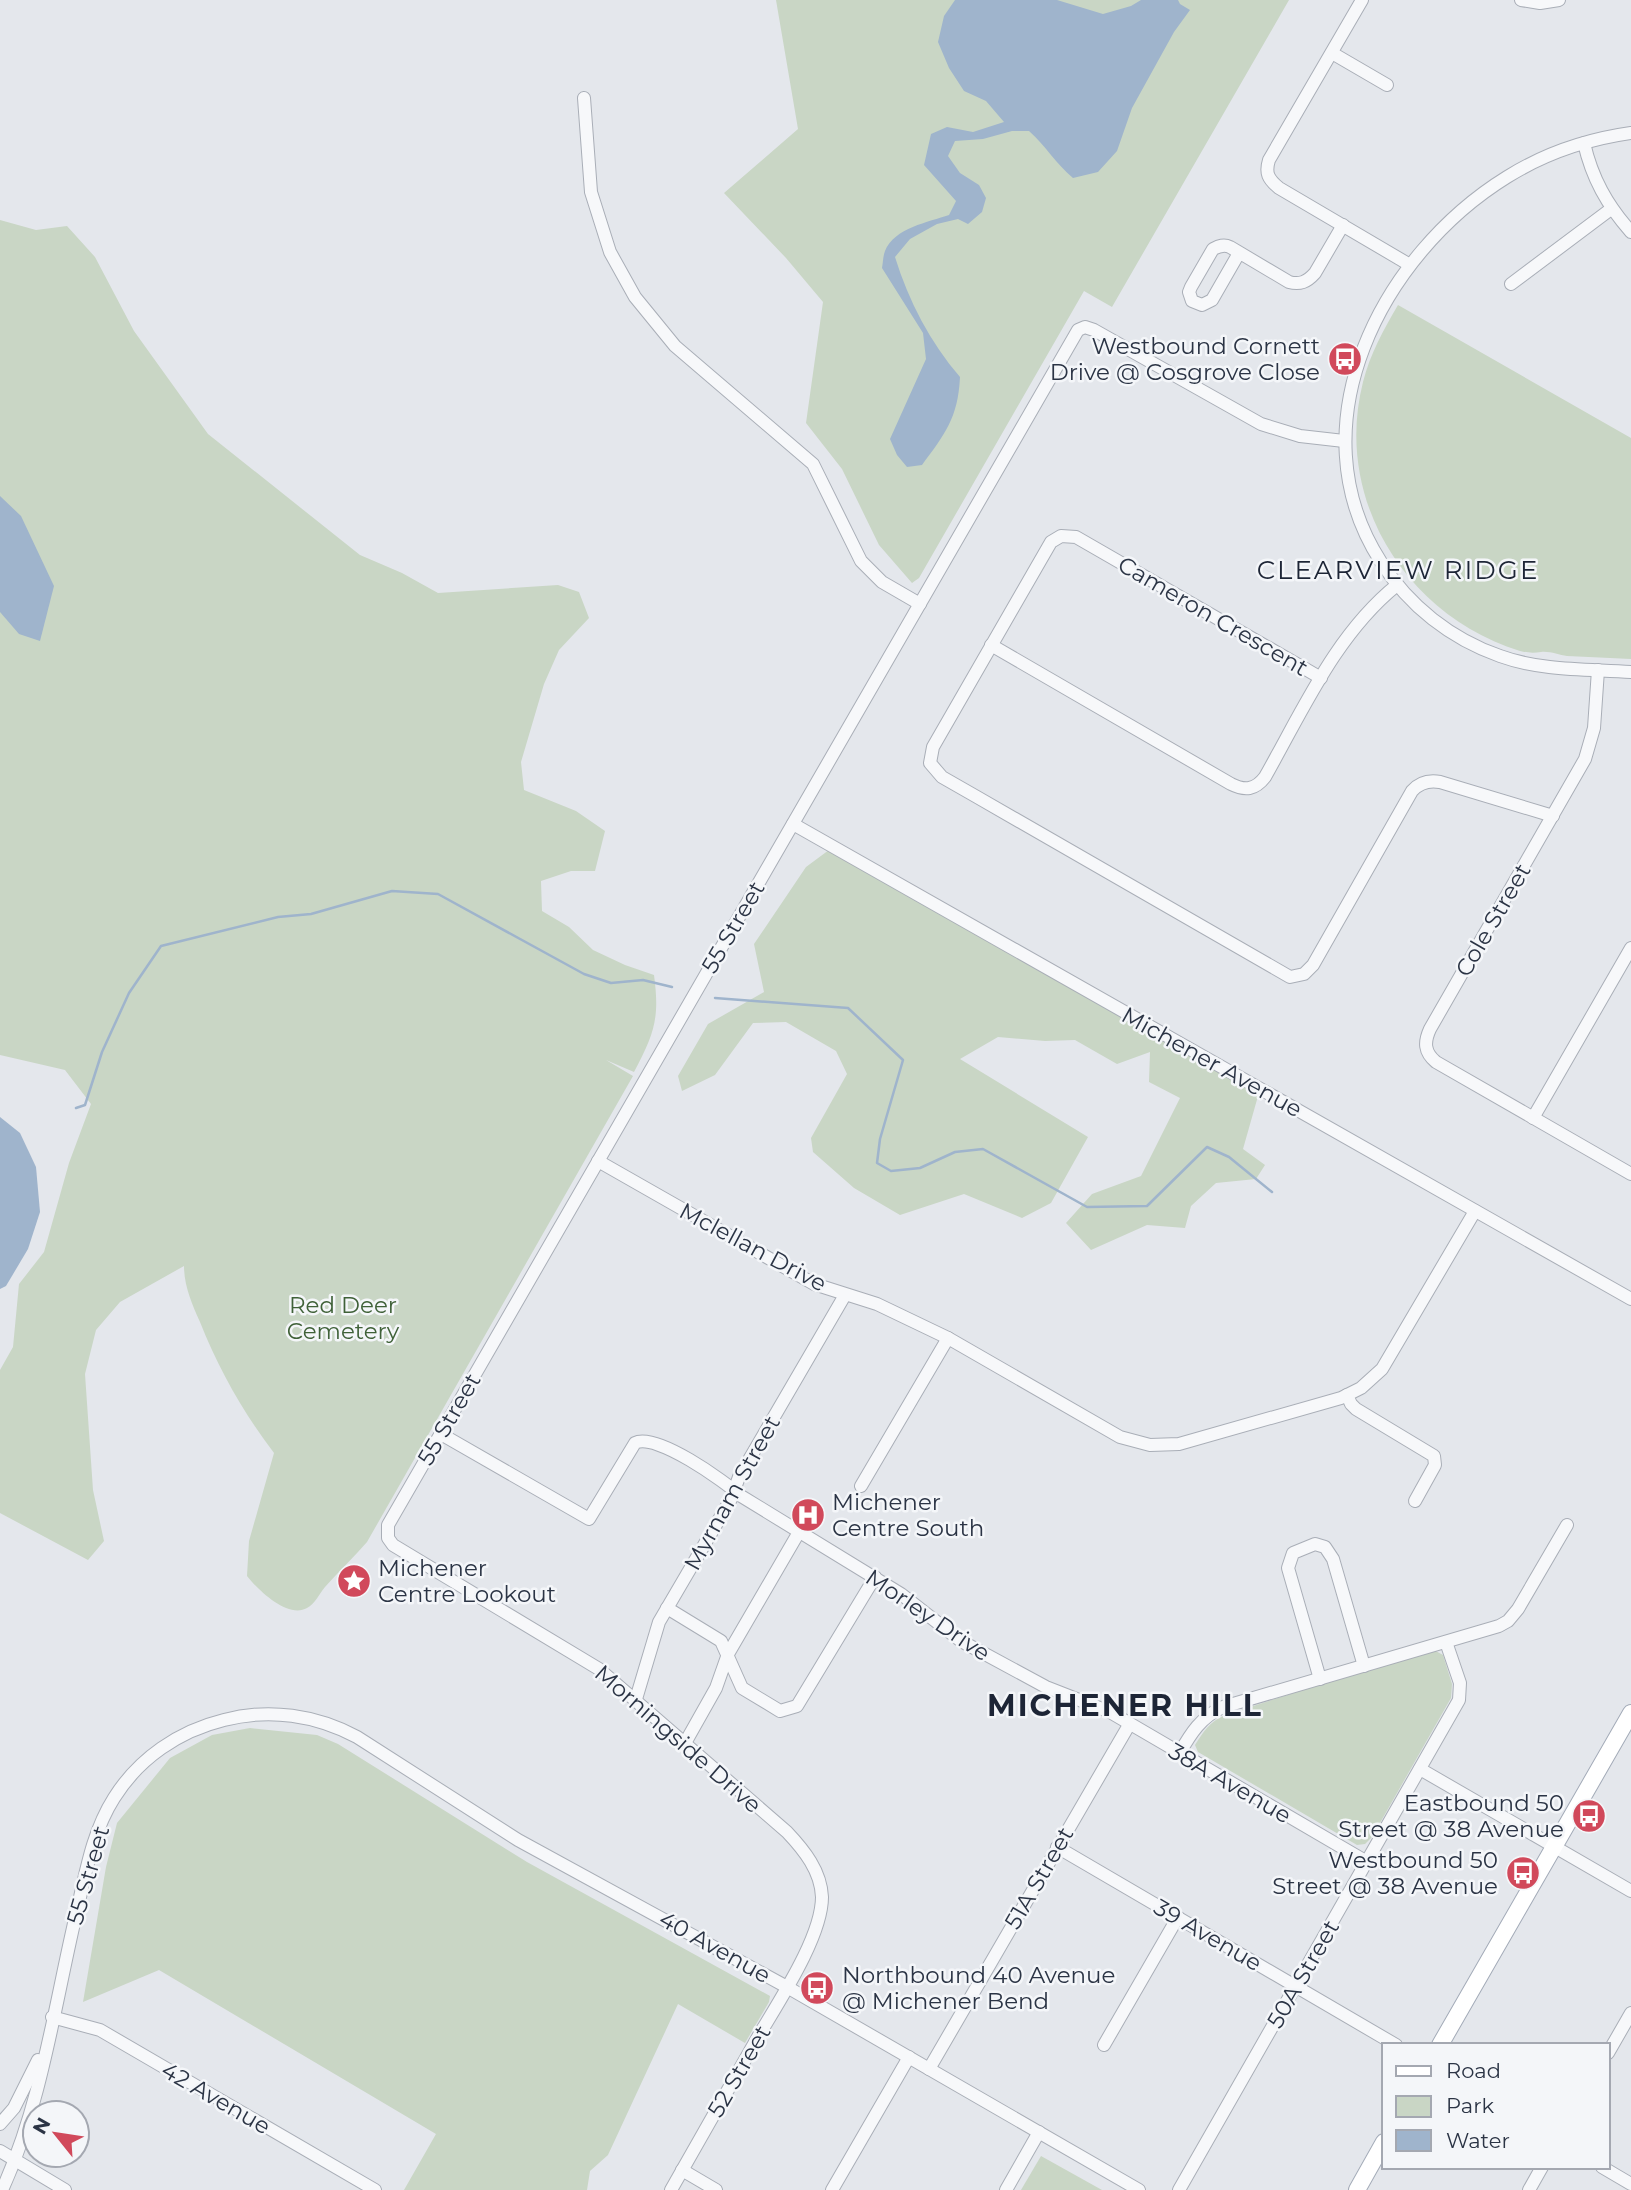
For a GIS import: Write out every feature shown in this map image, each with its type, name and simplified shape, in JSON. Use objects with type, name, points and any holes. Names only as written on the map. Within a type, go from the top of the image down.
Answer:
[{"type":"main road","points":[[1441,2043],[1631,1713]]},
{"type":"main road","points":[[1357,2190],[1382,2146]]},
{"type":"street","points":[[1362,0],[1269,160],[1267,173],[1279,188],[1410,265]]},
{"type":"street","points":[[1521,0],[1540,3],[1559,0]]},
{"type":"street","points":[[1332,53],[1387,85]]},
{"type":"street","points":[[584,98],[591,192],[610,252],[635,297],[676,346],[813,464],[861,561],[883,582],[920,604]]},
{"type":"street","points":[[1631,133],[1584,143],[1532,163],[1478,196],[1450,221],[1410,265],[1374,324],[1360,356],[1348,396],[1344,442],[1354,506],[1375,552],[1397,585],[1426,615],[1482,649],[1524,663],[1631,673]]},
{"type":"street","points":[[1584,143],[1594,177],[1611,209],[1631,232]]},
{"type":"street","points":[[1511,284],[1611,209]]},
{"type":"street","points":[[1239,253],[1212,300],[1202,305],[1192,301],[1189,292],[1213,249],[1227,246],[1289,282],[1305,282],[1315,273],[1343,225]]},
{"type":"street","name":"55 Street","points":[[387,1533],[388,1525],[440,1434],[1074,335],[1085,327],[1261,424],[1300,436],[1344,442]]},
{"type":"street","name":"Cameron Crescent","points":[[991,645],[1244,790],[1255,787],[1265,777],[1321,678],[1076,537],[1066,535],[1057,538],[1047,547],[991,645],[933,747],[930,763],[937,772],[1284,975],[1304,974],[1313,965],[1412,791],[1421,783],[1440,782],[1553,816]]},
{"type":"street","points":[[1321,678],[1355,626],[1397,585]]},
{"type":"street","name":"Cole Street","points":[[1533,1118],[1436,1062],[1428,1054],[1425,1045],[1430,1029],[1578,772],[1594,728],[1598,670]]},
{"type":"street","name":"Michener Avenue","points":[[793,824],[1631,1299]]},
{"type":"street","points":[[1631,948],[1533,1118],[1631,1174]]},
{"type":"street","name":"Mclellan Drive","points":[[598,1161],[806,1280],[887,1308],[948,1338],[1114,1434],[1141,1443],[1162,1446],[1189,1441],[1347,1395],[1361,1388],[1382,1369],[1475,1211]]},
{"type":"street","name":"Myrnam Street","points":[[636,1699],[658,1625],[732,1499],[739,1477],[845,1295]]},
{"type":"street","points":[[860,1486],[948,1338]]},
{"type":"street","points":[[1347,1395],[1356,1409],[1436,1458],[1435,1465],[1415,1501]]},
{"type":"street","name":"Morley Drive","points":[[440,1434],[589,1519],[631,1448],[639,1441],[663,1446],[875,1577],[918,1606],[961,1641],[1046,1687],[1099,1707],[1129,1725]]},
{"type":"street","points":[[1179,1754],[1197,1725],[1214,1711],[1499,1626],[1513,1616],[1567,1525]]},
{"type":"street","points":[[685,1743],[716,1688],[728,1654],[799,1532]]},
{"type":"street","name":"Morningside Drive","points":[[387,1533],[393,1545],[599,1668],[787,1832],[807,1854],[816,1871]]},
{"type":"street","points":[[1320,1679],[1288,1568],[1293,1553],[1315,1544],[1325,1547],[1333,1559],[1364,1666]]},
{"type":"street","points":[[667,1608],[719,1639],[728,1654],[737,1680],[747,1692],[780,1712],[797,1706],[875,1577]]},
{"type":"street","name":"50A Street","points":[[1179,2190],[1459,1700],[1460,1683],[1446,1642]]},
{"type":"street","name":"55 Street","points":[[2,2190],[30,2113],[92,1846],[113,1800],[130,1776],[168,1744],[206,1724],[250,1715],[272,1714],[328,1724]]},
{"type":"street","name":"40 Avenue","points":[[328,1724],[357,1737],[518,1840],[787,1987],[1139,2190]]},
{"type":"street","name":"38A Avenue","points":[[1129,1725],[1367,1863]]},
{"type":"street","name":"51A Street","points":[[929,2069],[1129,1725]]},
{"type":"street","points":[[1420,1769],[1631,1891]]},
{"type":"street","name":"39 Avenue","points":[[1057,1847],[1393,2043]]},
{"type":"street","name":"52 Street","points":[[671,2190],[787,1987],[818,1923],[822,1894],[816,1871]]},
{"type":"street","points":[[1104,2045],[1178,1917]]},
{"type":"street","points":[[1610,2050],[1631,2013]]},
{"type":"street","name":"42 Avenue","points":[[52,2017],[100,2031],[374,2190]]},
{"type":"street","points":[[0,2124],[13,2108],[46,2045]]},
{"type":"street","points":[[832,2190],[909,2057]]},
{"type":"street","points":[[1006,2190],[1039,2132]]},
{"type":"street","points":[[0,2151],[65,2190]]},
{"type":"street","points":[[1529,2190],[1541,2169]]},
{"type":"street","points":[[1605,2169],[1631,2184]]},
{"type":"street","points":[[682,2170],[716,2190]]},
{"type":"green space","points":[[776,0],[1289,0],[1112,307],[1084,291],[919,578],[912,583],[879,545],[842,469],[806,423],[823,302],[786,258],[724,193],[798,129]]},
{"type":"green space","name":"Red Deer Cemetery","points":[[0,220],[36,230],[67,226],[95,257],[134,331],[208,434],[360,555],[402,573],[438,593],[558,585],[579,592],[589,618],[559,650],[544,684],[521,762],[524,790],[576,811],[605,831],[595,871],[571,871],[541,881],[542,911],[569,927],[593,950],[654,975],[654,1026],[634,1072],[606,1060],[633,1076],[367,1542],[312,1604],[299,1610],[291,1610],[274,1601],[247,1576],[249,1541],[274,1453],[242,1406],[215,1357],[189,1295],[184,1266],[120,1302],[96,1330],[85,1374],[93,1490],[104,1541],[88,1560],[0,1513],[0,1370],[13,1347],[19,1284],[44,1252],[69,1163],[91,1104],[65,1070],[0,1055]]},
{"type":"green space","points":[[1398,305],[1631,438],[1631,659],[1526,652],[1480,634],[1444,611],[1413,582],[1388,548],[1370,510],[1359,469],[1356,426],[1366,372],[1378,342]]},
{"type":"green space","points":[[833,847],[1260,1089],[1243,1149],[1265,1165],[1256,1179],[1216,1183],[1191,1206],[1185,1228],[1147,1225],[1091,1250],[1066,1223],[1092,1194],[1141,1176],[1180,1098],[1149,1082],[1150,1052],[1117,1064],[1075,1040],[1045,1041],[998,1037],[960,1059],[1088,1137],[1051,1203],[1022,1218],[964,1194],[900,1215],[854,1188],[813,1152],[811,1138],[847,1074],[836,1051],[786,1022],[753,1023],[715,1075],[682,1091],[678,1076],[708,1024],[764,992],[754,944],[806,867]]},
{"type":"green space","points":[[1428,1650],[1443,1655],[1452,1684],[1451,1698],[1372,1837],[1365,1844],[1357,1845],[1198,1752],[1195,1745],[1211,1724],[1225,1715]]},
{"type":"green space","points":[[250,1728],[317,1735],[338,1744],[527,1862],[770,1996],[769,2002],[745,2043],[678,2004],[608,2155],[590,2171],[587,2190],[404,2190],[436,2134],[159,1970],[83,2002],[106,1867],[117,1823],[170,1758],[212,1735]]},
{"type":"green space","points":[[1041,2156],[1102,2190],[1021,2190]]},
{"type":"water","points":[[955,0],[1057,0],[1103,14],[1131,6],[1141,0],[1178,0],[1190,10],[1174,32],[1132,108],[1117,151],[1098,172],[1073,178],[1029,131],[1012,131],[983,139],[955,141],[948,156],[960,173],[979,185],[986,198],[982,212],[968,224],[958,219],[937,224],[910,239],[895,257],[922,321],[939,350],[960,377],[953,415],[944,434],[922,465],[907,467],[897,455],[890,439],[926,359],[923,333],[882,268],[884,253],[890,243],[904,231],[949,215],[956,201],[924,165],[931,134],[947,127],[973,132],[1004,122],[986,101],[964,91],[949,68],[938,42],[944,16]]},
{"type":"water","points":[[0,496],[21,516],[54,586],[40,641],[19,634],[0,612]]},
{"type":"water","points":[[0,1117],[20,1133],[36,1167],[40,1212],[28,1249],[6,1286],[0,1289]]},
{"type":"waterway","points":[[76,1108],[85,1105],[102,1052],[129,993],[161,946],[278,917],[311,914],[392,891],[438,894],[584,974],[611,983],[643,980],[672,987]]},
{"type":"waterway","points":[[715,998],[848,1008],[903,1060],[880,1139],[877,1163],[891,1171],[920,1168],[955,1152],[983,1149],[1087,1207],[1147,1206],[1207,1147],[1229,1157],[1272,1192]]},
{"type":"place","name":"Westbound Cornett Drive @ Cosgrove Close","points":[[1345,359]]},
{"type":"place","name":"Michener Centre South","points":[[808,1515]]},
{"type":"place","name":"Michener Centre Lookout","points":[[354,1581]]},
{"type":"place","name":"Eastbound 50 Street @ 38 Avenue","points":[[1589,1816]]},
{"type":"place","name":"Westbound 50 Street @ 38 Avenue","points":[[1523,1873]]},
{"type":"place","name":"Northbound 40 Avenue @ Michener Bend","points":[[817,1988]]},
{"type":"district","name":"CLEARVIEW RIDGE","points":[[1398,570]]},
{"type":"district","name":"MICHENER HILL","points":[[1125,1706]]}]
